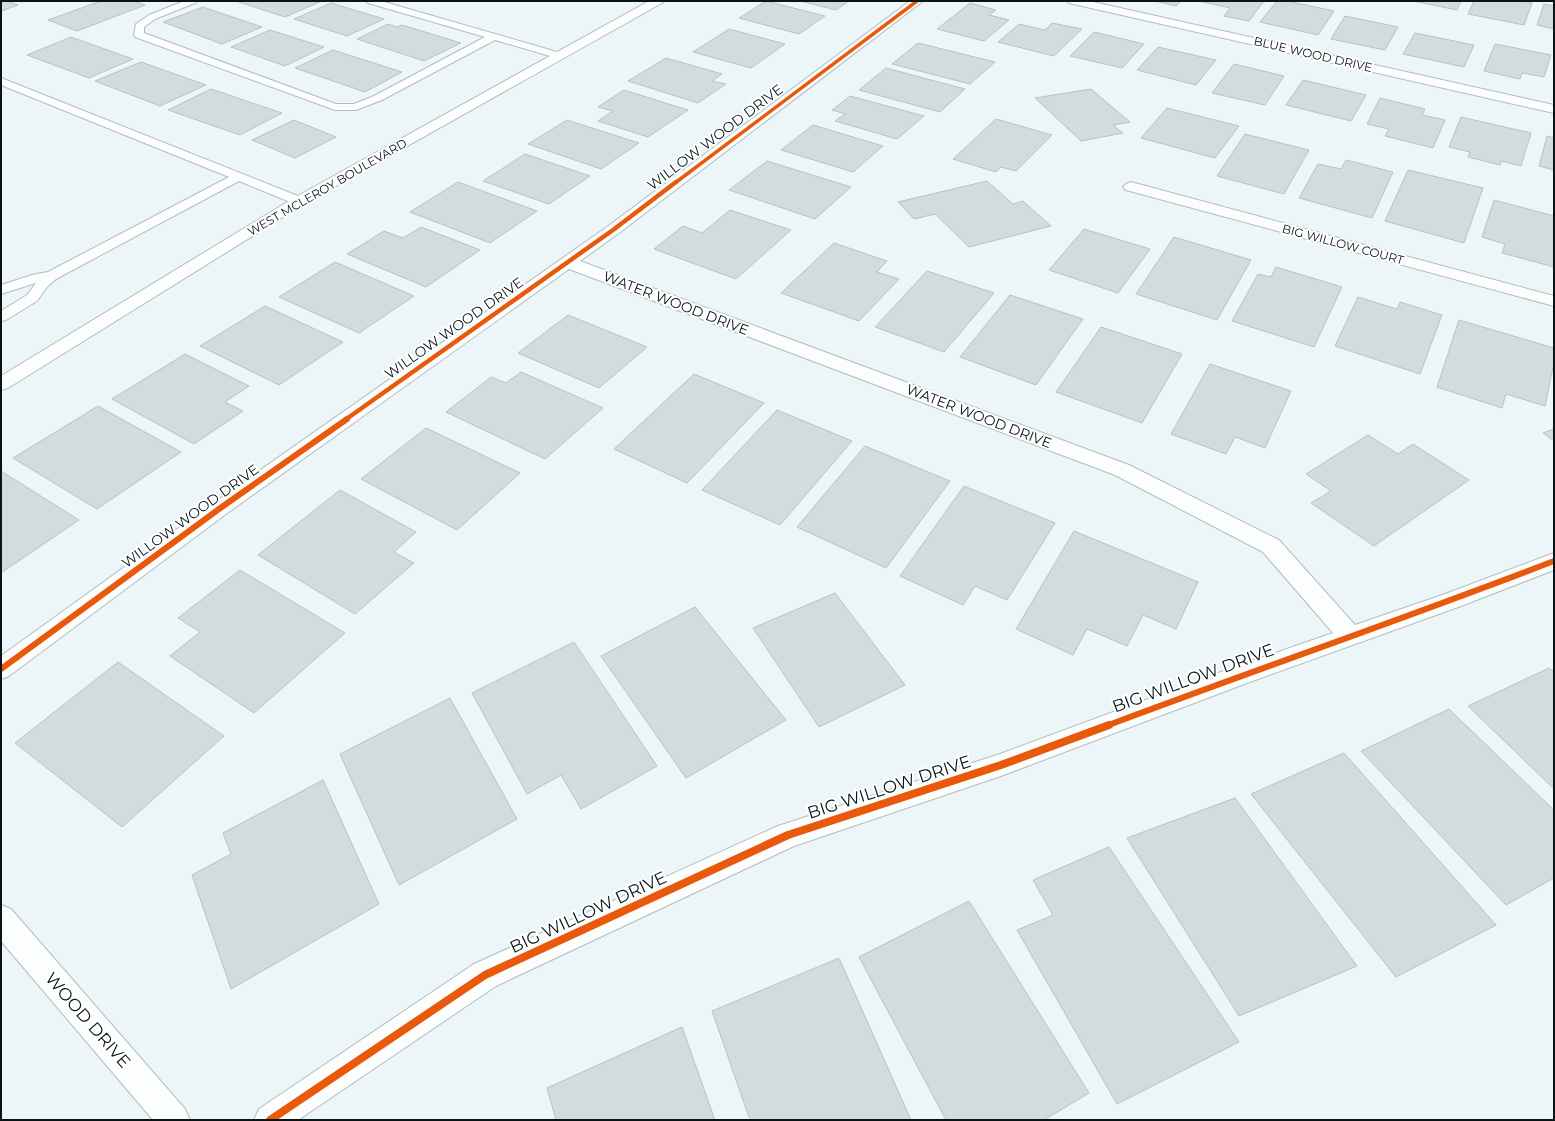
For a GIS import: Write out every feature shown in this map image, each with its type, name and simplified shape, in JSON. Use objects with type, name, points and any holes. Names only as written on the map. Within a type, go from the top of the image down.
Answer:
[{"type":"street","name":"WEST MCLEROY BOULEVARD","points":[[1,384],[299,201],[658,1]]},
{"type":"street","name":"WILLOW WOOD DRIVE","points":[[1,669],[225,504],[619,225],[917,1]]},
{"type":"street","name":"BLUE WOOD DRIVE","points":[[1073,1],[1554,109]]},
{"type":"street","name":"BIG WILLOW COURT","points":[[1131,186],[1554,301]]},
{"type":"street","name":"WATER WOOD DRIVE","points":[[567,262],[1122,470],[1272,546],[1350,636]]},
{"type":"street","name":"BIG WILLOW DRIVE","points":[[270,1120],[485,975],[788,834],[1001,765],[1223,682],[1453,600],[1554,561]]},
{"type":"street","name":"WOOD DRIVE","points":[[1,919],[174,1120]]},
{"type":"lane","points":[[192,1],[152,17],[139,26],[139,35],[335,107],[356,107],[378,98],[494,37]]},
{"type":"lane","points":[[371,1],[560,56]]},
{"type":"lane","points":[[1,81],[299,201]]},
{"type":"lane","points":[[1,317],[32,298],[42,284],[51,276],[238,177]]},
{"type":"lane","points":[[1,290],[37,278],[51,276]]},
{"type":"building","points":[[1,1],[6,1],[18,5],[1,11]]},
{"type":"building","points":[[101,1],[133,1],[145,5],[77,31],[48,20]]},
{"type":"building","points":[[236,1],[322,1],[285,17]]},
{"type":"building","points":[[766,1],[825,16],[799,34],[739,18]]},
{"type":"building","points":[[800,1],[849,1],[836,10]]},
{"type":"building","points":[[1155,1],[1181,1],[1176,6]]},
{"type":"building","points":[[1199,1],[1264,1],[1249,21],[1224,16],[1230,8]]},
{"type":"building","points":[[1277,1],[1287,1],[1334,11],[1318,35],[1260,22]]},
{"type":"building","points":[[1413,1],[1461,1],[1457,10]]},
{"type":"building","points":[[1474,1],[1523,1],[1532,3],[1524,25],[1468,14]]},
{"type":"building","points":[[331,3],[384,19],[347,36],[294,19]]},
{"type":"building","points":[[970,3],[996,10],[989,15],[1009,20],[984,41],[937,29]]},
{"type":"building","points":[[1544,4],[1554,6],[1554,29],[1537,25]]},
{"type":"building","points":[[203,7],[262,27],[222,44],[163,22]]},
{"type":"building","points":[[1345,16],[1398,27],[1385,50],[1331,39]]},
{"type":"building","points":[[1052,23],[1082,29],[1054,56],[998,42],[1019,24],[1045,30]]},
{"type":"building","points":[[388,24],[397,27],[402,25],[461,43],[424,61],[357,39]]},
{"type":"building","points":[[729,29],[785,44],[751,68],[693,52]]},
{"type":"building","points":[[270,30],[324,47],[285,66],[231,47]]},
{"type":"building","points":[[1094,32],[1144,44],[1122,68],[1070,56]]},
{"type":"building","points":[[1415,33],[1474,45],[1464,67],[1403,54]]},
{"type":"building","points":[[71,37],[133,59],[89,78],[27,55]]},
{"type":"building","points":[[918,43],[995,62],[970,84],[892,64]]},
{"type":"building","points":[[1495,44],[1551,55],[1544,77],[1522,73],[1520,79],[1484,71]]},
{"type":"building","points":[[1158,47],[1216,60],[1196,85],[1137,70]]},
{"type":"building","points":[[333,50],[402,72],[365,92],[295,68]]},
{"type":"building","points":[[666,58],[722,74],[712,81],[726,84],[698,103],[628,81]]},
{"type":"building","points":[[141,62],[206,85],[160,106],[95,81]]},
{"type":"building","points":[[1234,64],[1284,76],[1265,105],[1212,93]]},
{"type":"building","points":[[886,68],[965,89],[940,112],[859,90]]},
{"type":"building","points":[[1303,80],[1366,95],[1351,121],[1286,105]]},
{"type":"building","points":[[211,89],[282,113],[240,135],[168,110]]},
{"type":"building","points":[[1091,89],[1130,122],[1113,125],[1123,133],[1081,141],[1035,98]]},
{"type":"building","points":[[624,90],[688,110],[648,137],[598,121],[613,111],[598,107]]},
{"type":"building","points":[[850,96],[924,116],[897,139],[835,121],[845,114],[832,110]]},
{"type":"building","points":[[1380,98],[1425,109],[1422,115],[1445,120],[1433,148],[1385,136],[1389,129],[1367,124]]},
{"type":"building","points":[[1167,108],[1239,126],[1215,158],[1141,138]]},
{"type":"building","points":[[1461,117],[1531,133],[1521,166],[1501,161],[1500,165],[1468,157],[1470,152],[1449,147]]},
{"type":"building","points":[[996,119],[1052,135],[1016,171],[1001,167],[996,172],[953,159]]},
{"type":"building","points":[[294,120],[336,137],[295,158],[252,140]]},
{"type":"building","points":[[567,120],[639,143],[601,169],[528,144]]},
{"type":"building","points":[[813,125],[883,146],[853,172],[781,150]]},
{"type":"building","points":[[1245,134],[1309,150],[1284,194],[1217,176]]},
{"type":"building","points":[[1547,136],[1554,138],[1554,170],[1539,166]]},
{"type":"building","points":[[525,154],[590,176],[549,204],[483,181]]},
{"type":"building","points":[[1346,160],[1393,172],[1372,218],[1299,198],[1318,164],[1341,169]]},
{"type":"building","points":[[767,161],[851,187],[815,219],[729,190]]},
{"type":"building","points":[[1408,170],[1483,188],[1464,243],[1385,221]]},
{"type":"building","points":[[987,181],[1013,204],[1023,201],[1051,226],[969,247],[935,214],[914,219],[898,202]]},
{"type":"building","points":[[458,182],[537,211],[490,243],[410,212]]},
{"type":"building","points":[[1494,200],[1554,216],[1554,267],[1502,253],[1505,244],[1482,237]]},
{"type":"building","points":[[730,210],[791,230],[736,279],[654,249],[683,226],[702,233]]},
{"type":"building","points":[[421,227],[480,250],[426,287],[347,254],[384,231],[403,238]]},
{"type":"building","points":[[1084,229],[1150,249],[1118,293],[1049,270]]},
{"type":"building","points":[[1174,237],[1251,260],[1217,320],[1136,294]]},
{"type":"building","points":[[834,243],[887,261],[877,272],[899,279],[859,321],[781,293]]},
{"type":"building","points":[[335,262],[414,296],[359,333],[279,297]]},
{"type":"building","points":[[1276,267],[1342,287],[1314,347],[1232,321],[1258,274],[1271,277]]},
{"type":"building","points":[[927,271],[994,293],[944,352],[875,327]]},
{"type":"building","points":[[1010,295],[1083,319],[1036,385],[960,357]]},
{"type":"building","points":[[1358,297],[1397,309],[1400,302],[1442,315],[1420,374],[1335,346]]},
{"type":"building","points":[[265,306],[343,342],[279,385],[200,346]]},
{"type":"building","points":[[568,315],[647,347],[599,388],[518,353]]},
{"type":"building","points":[[1459,320],[1554,348],[1554,363],[1545,406],[1506,394],[1502,408],[1437,387]]},
{"type":"building","points":[[1101,327],[1182,354],[1142,423],[1056,392]]},
{"type":"building","points":[[185,354],[249,386],[225,402],[243,411],[194,444],[112,399]]},
{"type":"building","points":[[1210,364],[1291,391],[1265,448],[1235,437],[1226,454],[1171,434]]},
{"type":"building","points":[[521,372],[603,408],[545,459],[446,412],[491,377],[506,383]]},
{"type":"building","points":[[694,374],[764,403],[687,483],[614,449]]},
{"type":"building","points":[[98,406],[181,452],[97,509],[13,458]]},
{"type":"building","points":[[777,410],[852,441],[780,525],[702,490]]},
{"type":"building","points":[[426,428],[520,473],[457,530],[361,479]]},
{"type":"building","points":[[1554,429],[1554,441],[1543,433]]},
{"type":"building","points":[[1368,435],[1398,454],[1413,444],[1469,480],[1374,546],[1311,503],[1331,491],[1306,474]]},
{"type":"building","points":[[865,446],[950,481],[886,568],[797,527]]},
{"type":"building","points":[[1,471],[79,520],[1,573]]},
{"type":"building","points":[[964,486],[1055,523],[1007,600],[975,586],[963,605],[900,576]]},
{"type":"building","points":[[340,490],[416,532],[394,552],[414,563],[355,614],[258,555]]},
{"type":"building","points":[[1074,531],[1198,582],[1176,629],[1143,615],[1127,646],[1087,629],[1073,655],[1016,629]]},
{"type":"building","points":[[240,570],[345,633],[254,713],[170,656],[200,632],[178,618]]},
{"type":"building","points":[[835,593],[905,685],[819,727],[753,628]]},
{"type":"building","points":[[695,607],[786,720],[686,778],[601,656]]},
{"type":"building","points":[[574,642],[657,766],[581,809],[561,775],[527,794],[472,693]]},
{"type":"building","points":[[118,662],[224,736],[122,827],[15,743]]},
{"type":"building","points":[[1549,668],[1554,672],[1554,789],[1468,706]]},
{"type":"building","points":[[450,698],[517,819],[399,885],[340,754]]},
{"type":"building","points":[[1449,709],[1554,810],[1554,878],[1506,905],[1361,751]]},
{"type":"building","points":[[1344,753],[1496,925],[1396,977],[1251,794]]},
{"type":"building","points":[[323,780],[379,904],[231,989],[192,875],[231,854],[223,833]]},
{"type":"building","points":[[1235,798],[1357,966],[1239,1016],[1127,838]]},
{"type":"building","points":[[1109,847],[1239,1042],[1117,1104],[1017,930],[1053,915],[1033,880]]},
{"type":"building","points":[[969,901],[1089,1093],[1044,1120],[946,1120],[859,957]]},
{"type":"building","points":[[839,958],[911,1120],[750,1120],[712,1011]]},
{"type":"building","points":[[682,1027],[715,1120],[556,1120],[547,1088]]},
{"type":"cycle path","points":[[1,669],[219,509],[613,230],[917,1]]},
{"type":"cycle path","points":[[270,1120],[485,975],[788,835],[1001,765],[1238,676],[1453,600],[1554,561]]}]
